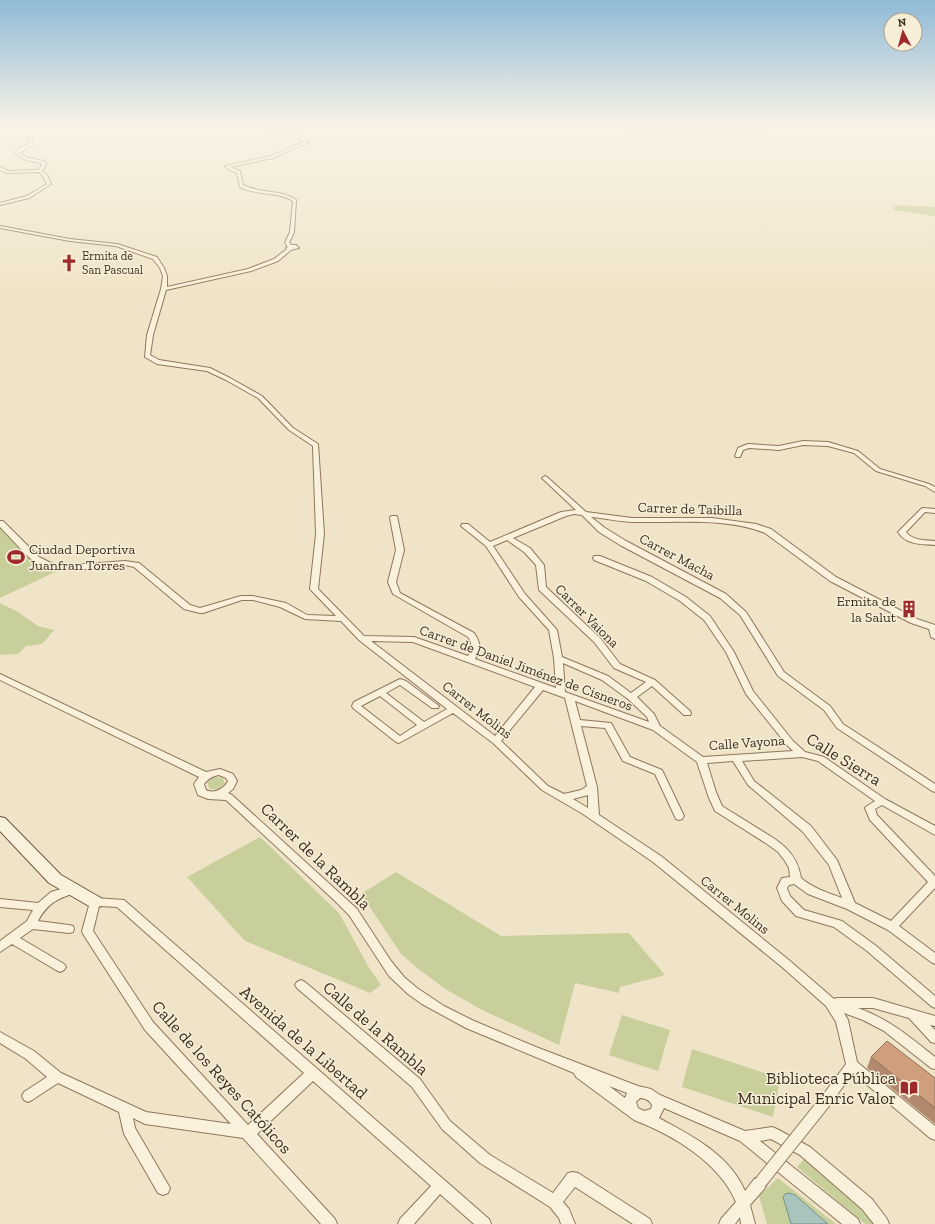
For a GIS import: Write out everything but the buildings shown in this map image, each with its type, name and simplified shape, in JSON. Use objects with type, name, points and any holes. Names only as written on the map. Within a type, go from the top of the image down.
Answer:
[{"type":"street","points":[[0,204],[28,197],[47,186],[49,183]]},
{"type":"street","points":[[0,227],[70,240],[117,245],[155,258],[162,268],[165,276],[164,289],[249,270],[276,260],[290,248],[286,243],[292,232],[295,201],[280,194],[246,190],[240,186],[240,183]]},
{"type":"street","name":"Carrer Molins","points":[[164,289],[150,335],[147,356],[157,362],[208,369],[228,379],[260,397],[291,429],[316,445],[320,534],[314,589],[362,638],[496,741],[545,788],[594,817],[657,859],[786,964],[830,1003]]},
{"type":"street","points":[[738,456],[740,449],[745,446],[776,448],[803,443],[828,444],[856,452],[878,470],[934,487]]},
{"type":"street","name":"Carrer Macha","points":[[545,478],[602,530],[623,544],[723,596],[743,614],[780,674],[827,708],[840,726],[935,789]]},
{"type":"street","points":[[935,511],[923,510],[902,532],[902,535],[909,540],[935,543]]},
{"type":"street","name":"Carrer de Taibilla","points":[[489,545],[564,514],[574,512],[632,520],[712,520],[756,526],[768,531],[833,579],[914,621],[934,627]]},
{"type":"street","points":[[394,518],[400,550],[392,582],[397,594],[471,635],[477,642],[477,650],[470,660]]},
{"type":"street","points":[[0,524],[36,559],[48,565],[60,568],[125,563],[136,565],[187,607],[200,611],[241,598],[253,598],[283,605],[305,617],[342,619]]},
{"type":"street","points":[[465,526],[489,545],[522,595],[553,630],[565,694],[576,723],[592,787],[594,817]]},
{"type":"street","name":"Carrer Vaiona","points":[[507,537],[527,550],[540,565],[542,588],[597,640],[618,666],[652,682],[687,713]]},
{"type":"street","name":"Calle Sierra","points":[[597,558],[649,579],[683,599],[707,618],[730,652],[749,692],[790,743],[802,754],[821,759],[882,801],[870,808],[873,817],[935,883]]},
{"type":"street","points":[[934,627],[935,637]]},
{"type":"street","name":"Carrer de Daniel Jiménez de Cisneros","points":[[362,638],[414,640],[656,728]]},
{"type":"street","points":[[558,658],[605,678],[631,697],[651,716],[656,728]]},
{"type":"street","points":[[0,677],[205,776]]},
{"type":"street","points":[[435,706],[402,682],[357,704],[356,706],[399,740],[453,709]]},
{"type":"street","points":[[631,697],[652,682]]},
{"type":"street","points":[[496,741],[541,686]]},
{"type":"street","points":[[380,692],[424,726]]},
{"type":"street","points":[[576,723],[608,725],[626,759],[658,772],[679,816]]},
{"type":"street","name":"Calle Vayona","points":[[656,728],[701,760],[802,754]]},
{"type":"street","points":[[736,758],[750,783],[806,830],[833,863],[850,906]]},
{"type":"street","points":[[701,760],[718,807],[734,820],[780,848],[791,859],[796,871],[796,880]]},
{"type":"street","points":[[220,772],[228,775],[232,781],[229,793],[215,795],[205,794],[201,791],[199,784],[205,776],[220,772]]},
{"type":"street","points":[[563,798],[584,793],[592,787]]},
{"type":"street","name":"Carrer de la Rambla","points":[[229,793],[352,912],[385,964],[422,998],[449,1015],[482,1030],[638,1092]]},
{"type":"street","points":[[882,801],[935,831]]},
{"type":"street","points":[[0,822],[55,879],[74,888],[95,902]]},
{"type":"street","points":[[935,959],[892,927],[850,906],[812,891],[796,880],[786,881],[782,888],[786,898],[800,913],[838,924],[871,948],[935,1003]]},
{"type":"street","points":[[892,927],[935,883]]},
{"type":"street","points":[[0,947],[31,924],[40,907],[55,895],[74,888]]},
{"type":"street","name":"Avenida de la Libertad","points":[[95,902],[120,903],[484,1224]]},
{"type":"street","name":"Calle de los Reyes Católicos","points":[[95,902],[87,931],[145,1020],[330,1224]]},
{"type":"street","points":[[0,903],[40,907]]},
{"type":"street","points":[[31,924],[69,929]]},
{"type":"street","points":[[11,938],[60,967]]},
{"type":"street","name":"Calle de la Rambla","points":[[301,985],[416,1083],[446,1124],[485,1159],[555,1202],[564,1214],[568,1224]]},
{"type":"street","points":[[830,1003],[873,1003],[935,1021]]},
{"type":"street","points":[[830,1003],[867,1016],[888,1027],[935,1064]]},
{"type":"street","points":[[830,1003],[842,1020],[852,1065],[935,1134]]},
{"type":"street","points":[[911,1014],[935,1038]]},
{"type":"street","points":[[0,1037],[30,1055],[57,1077],[145,1118],[249,1133],[313,1073]]},
{"type":"street","points":[[726,1224],[827,1099],[852,1065]]},
{"type":"street","name":"Carrer de la Rambla","points":[[573,1067],[598,1087],[632,1110]]},
{"type":"street","points":[[28,1096],[57,1077]]},
{"type":"street","points":[[748,1224],[743,1202],[729,1175],[715,1160],[702,1150],[645,1117],[637,1115],[629,1105],[633,1094],[638,1092],[648,1093],[656,1099],[745,1137],[854,1224]]},
{"type":"street","points":[[645,1117],[651,1116],[656,1112],[658,1105],[656,1099]]},
{"type":"street","points":[[126,1108],[129,1130],[163,1188]]},
{"type":"street","points":[[745,1137],[772,1133],[805,1151],[867,1204],[882,1224]]},
{"type":"street","points":[[555,1202],[573,1178],[645,1224]]},
{"type":"street","points":[[405,1224],[440,1185]]},
{"type":"green space","points":[[891,205],[935,207],[935,216],[893,210],[894,207]]},
{"type":"green space","name":"Ciudad Deportiva Juanfran Torres","points":[[0,526],[40,564],[66,569],[53,573],[0,598]]},
{"type":"green space","name":"Ciudad Deportiva Juanfran Torres","points":[[0,603],[18,612],[38,626],[54,630],[42,644],[26,646],[18,654],[0,655]]},
{"type":"green space","points":[[215,777],[223,778],[225,784],[219,789],[210,789],[207,783],[210,779]]},
{"type":"green space","points":[[260,837],[339,913],[368,966],[381,985],[370,993],[245,941],[187,877]]},
{"type":"green space","points":[[396,872],[501,936],[629,933],[665,975],[620,987],[619,993],[575,983],[559,1045],[482,1010],[447,990],[401,954],[361,894]]},
{"type":"green space","points":[[622,1015],[670,1030],[658,1071],[609,1055]]},
{"type":"green space","points":[[692,1049],[780,1078],[773,1117],[682,1087]]},
{"type":"green space","points":[[805,1158],[861,1202],[878,1224],[865,1224],[797,1167]]},
{"type":"green space","points":[[778,1178],[836,1224],[767,1224],[759,1196]]},
{"type":"water","points":[[789,1193],[795,1195],[828,1224],[791,1224],[783,1197],[785,1194]]},
{"type":"place","name":"Ermita de San Pascual","points":[[69,263]]},
{"type":"place","name":"Ciudad Deportiva Juanfran Torres","points":[[16,557]]},
{"type":"place","name":"Ermita de la Salut","points":[[909,609]]},
{"type":"place","name":"Biblioteca Pública Municipal Enric Valor","points":[[909,1088]]}]
